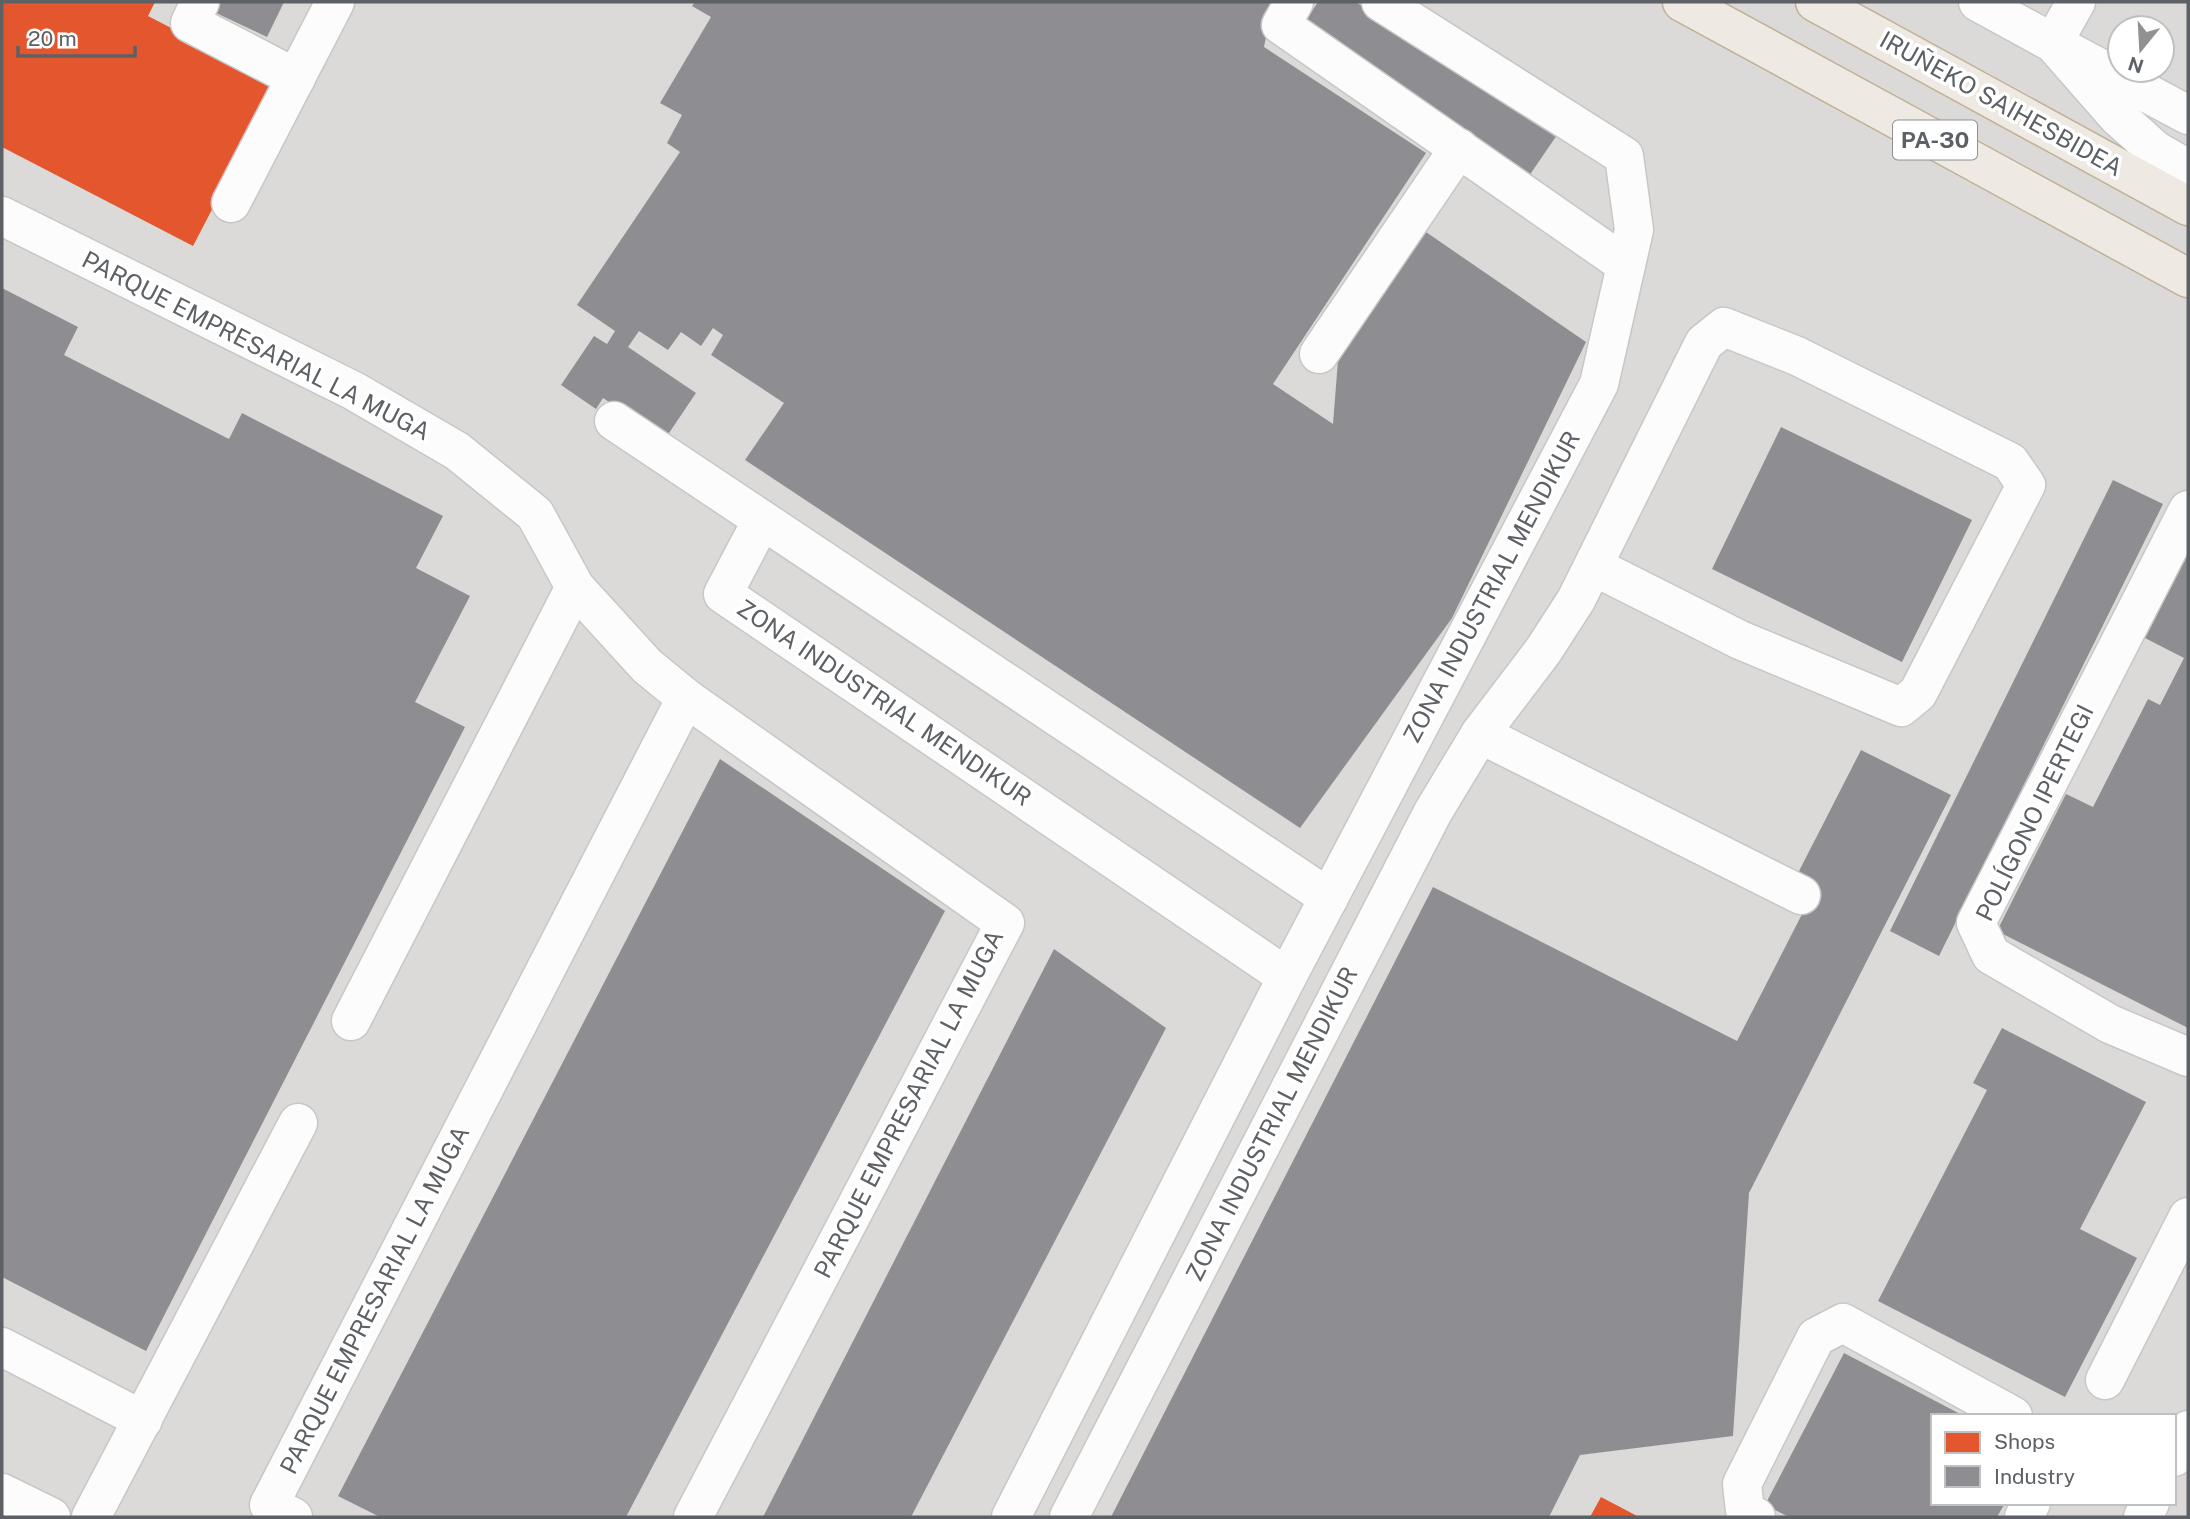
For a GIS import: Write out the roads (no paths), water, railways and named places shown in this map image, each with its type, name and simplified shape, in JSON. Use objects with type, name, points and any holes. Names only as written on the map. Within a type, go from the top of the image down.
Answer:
[{"type":"highway","name":"PA-30","points":[[1682,2],[2188,278]]},
{"type":"highway","name":"IRUÑEKO SAIHESBIDEA","points":[[1815,2],[2188,206]]},
{"type":"street","points":[[200,2],[190,23],[296,78]]},
{"type":"street","points":[[231,202],[335,2]]},
{"type":"street","points":[[1294,2],[1281,24],[1626,265]]},
{"type":"street","name":"ZONA INDUSTRIAL MENDIKUR","points":[[1010,1517],[1287,977],[1599,384],[1634,230],[1624,156],[1381,2]]},
{"type":"street","name":"IRUÑEKO SAIHESBIDEA","points":[[1978,2],[2053,43],[2118,116],[2155,150],[2188,169]]},
{"type":"street","points":[[2076,2],[2053,43],[2188,115]]},
{"type":"street","points":[[1320,354],[1459,148]]},
{"type":"street","name":"PARQUE EMPRESARIAL LA MUGA","points":[[2,216],[354,391],[457,451],[535,514],[575,587],[647,666],[686,698],[1005,923],[693,1517]]},
{"type":"street","name":"ZONA INDUSTRIAL MENDIKUR","points":[[1069,1517],[1433,812],[1480,734],[1544,651],[1593,566],[1704,343],[1724,327],[1797,356],[2010,462],[2026,485],[1918,694],[1901,708],[1740,640],[1593,566]]},
{"type":"street","points":[[614,421],[1329,898]]},
{"type":"street","name":"POLÍGONO IPERTEGI","points":[[2188,510],[1976,923],[1990,955],[2110,1024],[2188,1057]]},
{"type":"street","name":"ZONA INDUSTRIAL MENDIKUR","points":[[762,520],[723,594],[1287,977]]},
{"type":"street","points":[[351,1021],[575,587]]},
{"type":"street","name":"PARQUE EMPRESARIAL LA MUGA","points":[[293,1517],[269,1505],[686,698]]},
{"type":"street","points":[[1480,734],[1801,895]]},
{"type":"street","points":[[91,1517],[298,1123]]},
{"type":"street","points":[[2105,1380],[2188,1217]]},
{"type":"street","points":[[1756,1517],[1745,1511],[1742,1484],[1816,1337],[1843,1324],[2009,1414]]},
{"type":"street","points":[[2,1347],[143,1420]]},
{"type":"street","points":[[2176,1453],[2188,1430]]},
{"type":"street","points":[[2,1493],[51,1517]]}]
